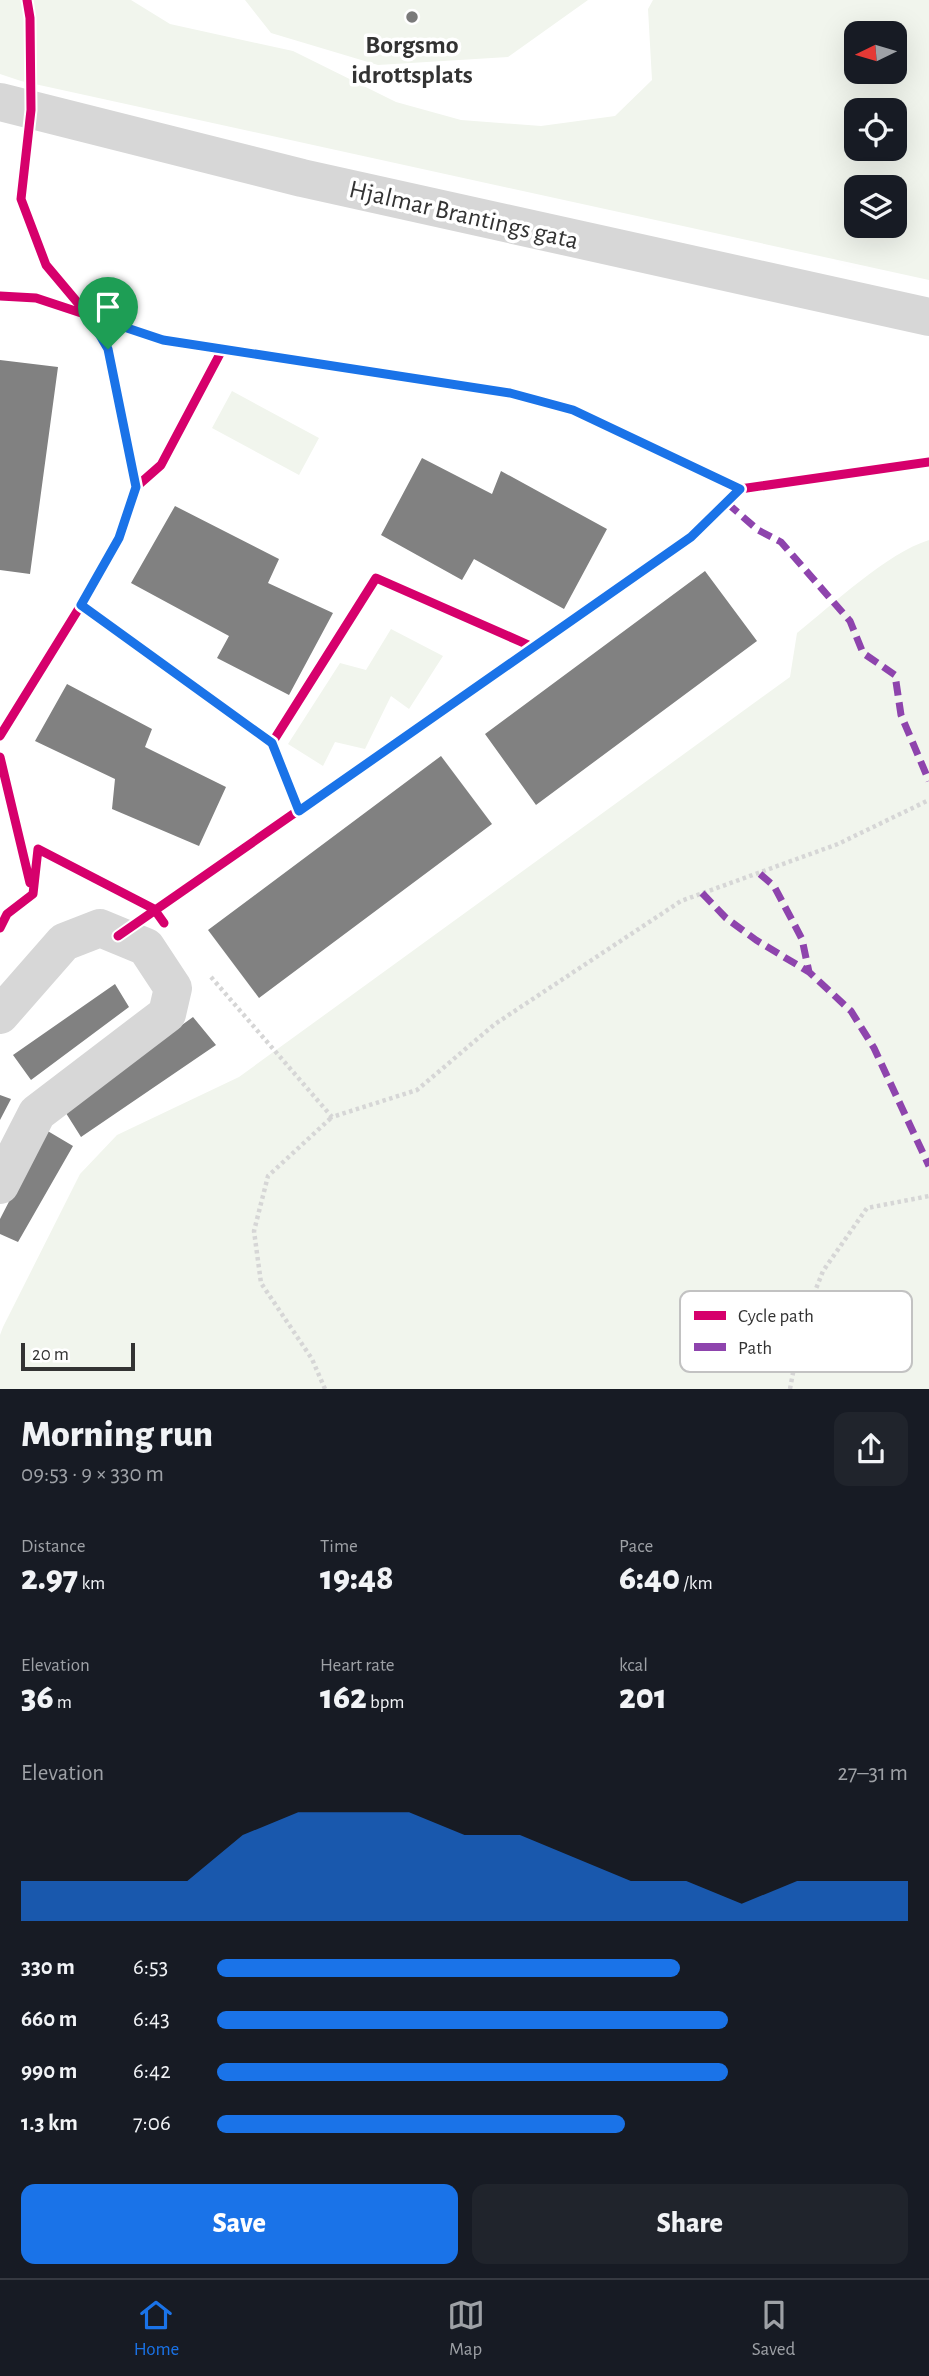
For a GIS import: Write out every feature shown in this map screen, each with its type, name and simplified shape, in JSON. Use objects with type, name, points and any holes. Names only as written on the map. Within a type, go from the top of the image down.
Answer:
[{"type":"street","name":"Hjalmar Brantings gata","points":[[0,102],[316,181],[929,317]]},
{"type":"street","points":[[0,1015],[64,942],[100,928],[146,947],[173,988],[167,1014],[37,1113],[0,1185]]},
{"type":"path","points":[[325,1389],[312,1359],[261,1283],[254,1231],[268,1176],[332,1117],[417,1090],[495,1024],[681,901],[838,844],[929,800]]},
{"type":"path","points":[[208,974],[332,1117]]},
{"type":"path","points":[[814,1291],[822,1271],[867,1208],[929,1196]]},
{"type":"shaded area","points":[[0,0],[131,0],[170,24],[293,51],[396,102],[461,120],[541,126],[615,116],[652,80],[648,9],[653,0],[929,0],[929,280],[21,81],[0,74]]},
{"type":"shaded area","name":"Borgsmo idrottsplats","points":[[245,0],[588,0],[508,57],[378,65],[271,33]]},
{"type":"shaded area","points":[[232,391],[319,438],[299,475],[212,428]]},
{"type":"shaded area","points":[[929,540],[929,1389],[0,1389],[0,1335],[3,1327],[80,1174],[117,1135],[239,1077],[790,677],[797,633],[878,568]]},
{"type":"shaded area","points":[[391,629],[443,656],[409,709],[391,696],[365,749],[335,742],[323,766],[288,744],[340,663],[366,670]]},
{"type":"building","points":[[0,360],[58,367],[30,574],[0,570]]},
{"type":"building","points":[[422,458],[492,494],[501,471],[607,529],[564,609],[474,559],[462,580],[381,535]]},
{"type":"building","points":[[175,506],[279,559],[268,583],[333,613],[289,695],[217,658],[229,636],[131,583]]},
{"type":"building","points":[[705,571],[757,641],[536,805],[485,734]]},
{"type":"building","points":[[67,684],[152,729],[145,747],[226,787],[199,846],[112,809],[115,779],[35,741]]},
{"type":"building","points":[[441,756],[492,824],[259,998],[208,930]]},
{"type":"building","points":[[115,984],[129,1007],[31,1080],[13,1055]]},
{"type":"building","points":[[193,1017],[216,1045],[81,1137],[64,1110]]},
{"type":"building","points":[[0,1095],[11,1099],[0,1120]]},
{"type":"building","points":[[46,1130],[73,1146],[18,1242],[0,1234],[0,1219]]},
{"type":"marked path","points":[[727,503],[758,530],[781,542],[850,621],[863,653],[895,675],[901,715],[929,781]]},
{"type":"marked path","points":[[760,874],[774,886],[802,939],[809,972]]},
{"type":"marked path","points":[[702,893],[726,918],[809,972],[851,1011],[874,1048],[929,1166]]},
{"type":"cycle path","points":[[27,0],[30,18],[31,110],[21,199],[46,265],[88,315],[108,349],[136,487]]},
{"type":"cycle path","points":[[0,296],[36,298],[163,340],[510,393],[573,410],[740,489],[929,462]]},
{"type":"cycle path","points":[[0,736],[119,538],[136,487],[161,465],[222,350]]},
{"type":"cycle path","points":[[118,936],[691,537],[740,489]]},
{"type":"cycle path","points":[[299,811],[272,743],[376,578],[533,647]]},
{"type":"cycle path","points":[[81,605],[272,743]]},
{"type":"cycle path","points":[[0,757],[30,883]]},
{"type":"cycle path","points":[[0,928],[7,914],[33,894],[38,849],[154,909],[164,923]]},
{"type":"place","name":"Borgsmo idrottsplats","points":[[412,17]]},
{"type":"route","points":[[88,315],[163,340],[510,393],[573,410],[740,489],[691,537],[299,811],[272,743],[81,605],[119,538],[136,487],[108,349],[88,315]]}]
